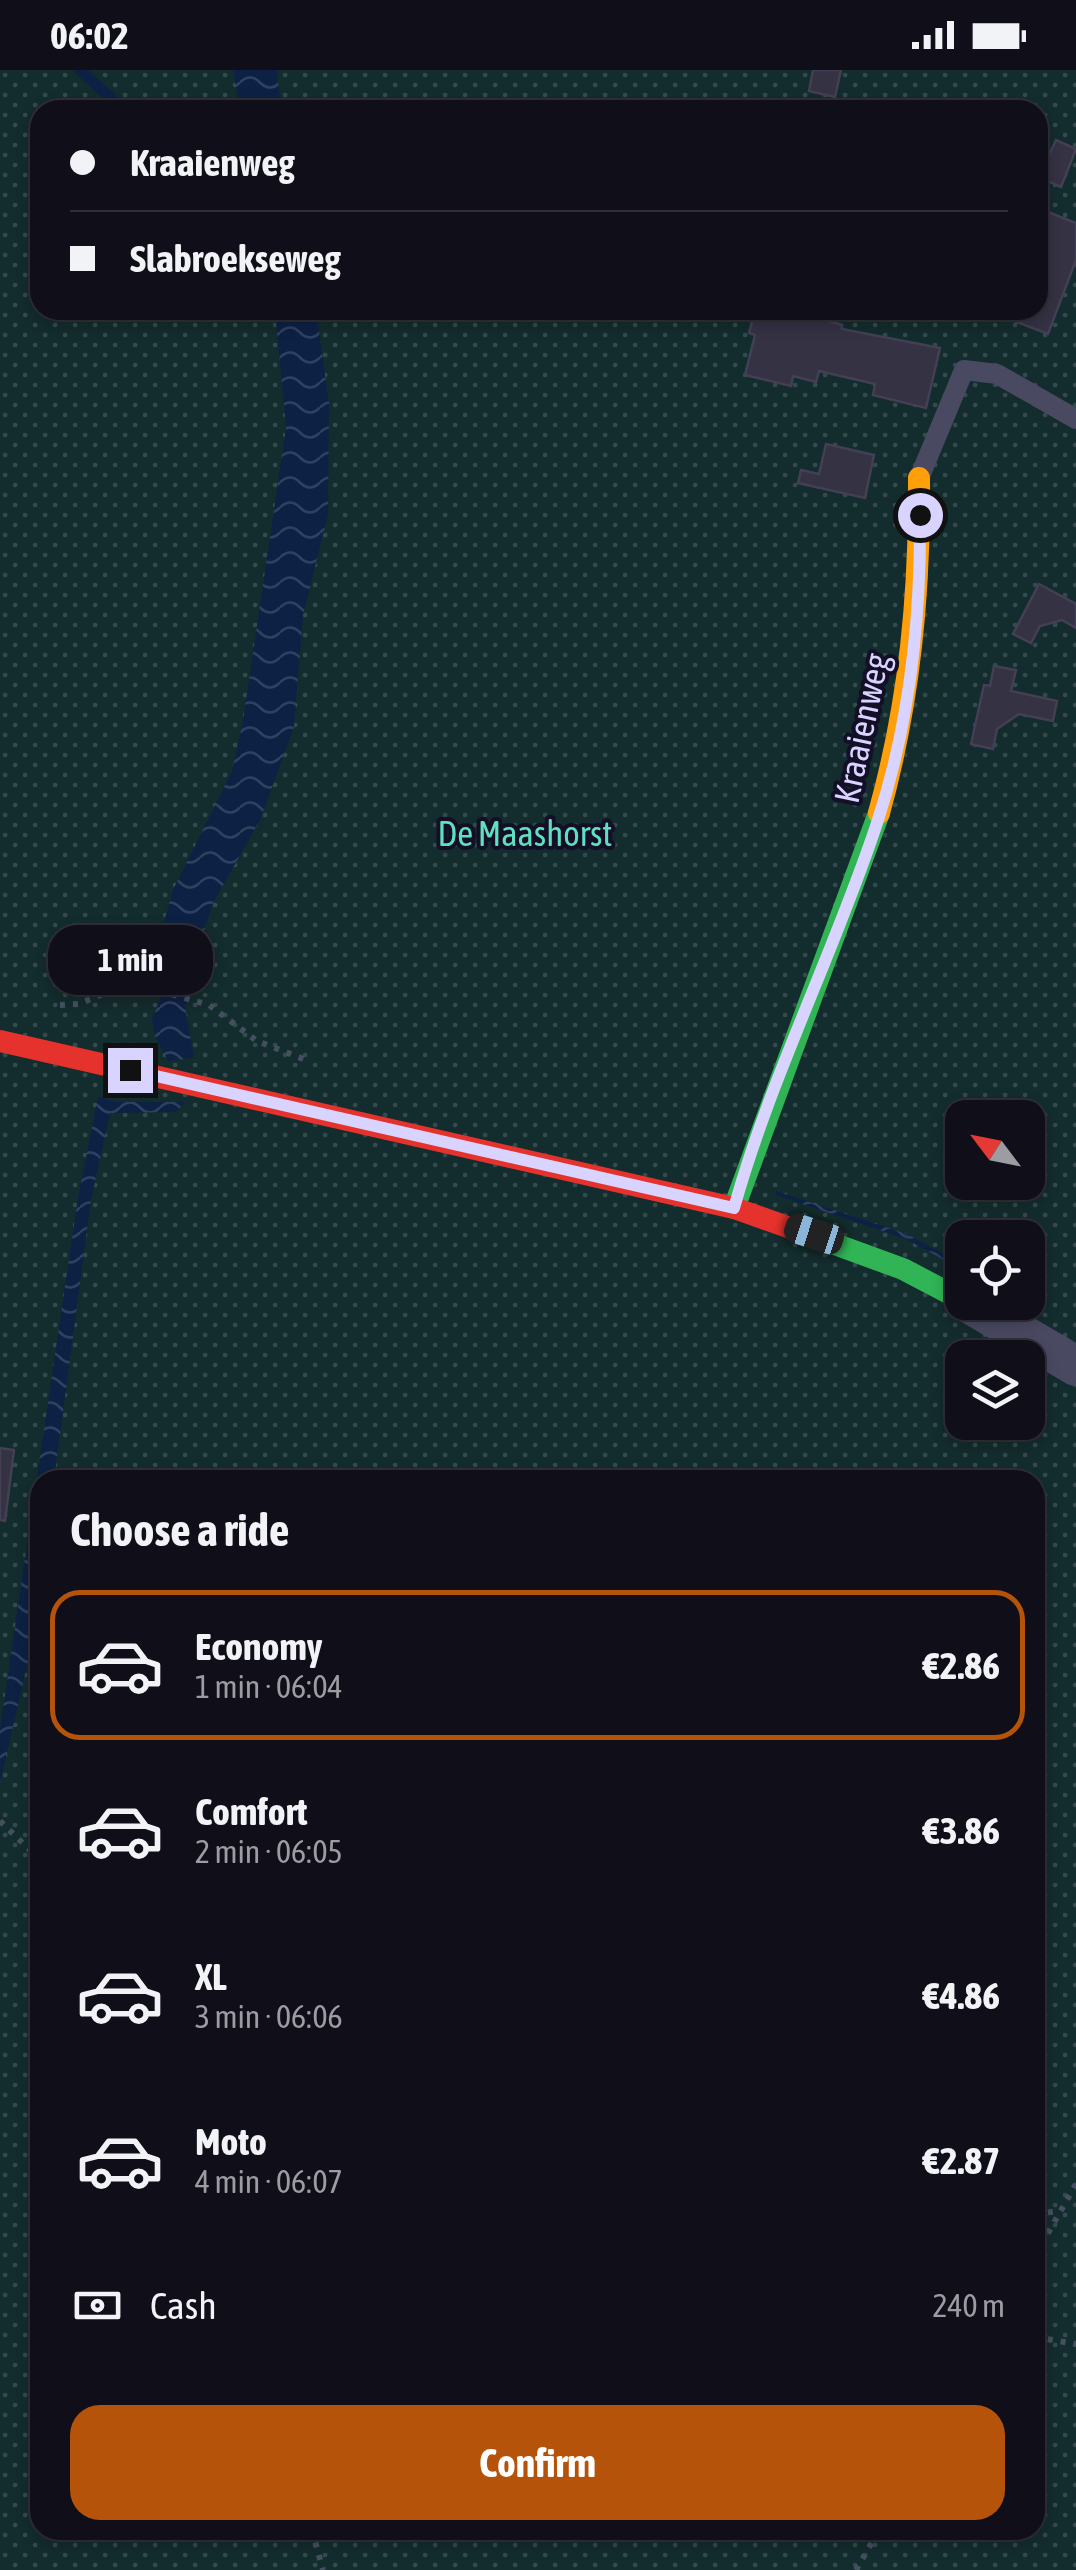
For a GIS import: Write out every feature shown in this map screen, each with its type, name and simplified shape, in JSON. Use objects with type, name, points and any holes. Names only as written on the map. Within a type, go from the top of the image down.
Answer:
[{"type":"street","name":"Kraaienweg","points":[[734,1208],[756,1132],[876,824],[895,759],[908,698],[920,590],[919,478]]},
{"type":"street","points":[[0,1042],[734,1208],[902,1270],[945,1292]]},
{"type":"street","points":[[996,1320],[1076,1366]]},
{"type":"lane","name":"Kraaienweg","points":[[919,478],[964,370],[997,374],[1076,419]]},
{"type":"path","points":[[41,1005],[79,1004],[124,985],[154,989],[209,1006],[258,1041],[310,1062]]},
{"type":"path","points":[[0,1821],[30,1850]]},
{"type":"path","points":[[1045,2238],[1076,2184]]},
{"type":"path","points":[[1045,2212],[1060,2210]]},
{"type":"path","points":[[1045,2338],[1076,2344]]},
{"type":"path","points":[[315,2540],[323,2570]]},
{"type":"path","points":[[856,2570],[873,2540]]},
{"type":"green space","name":"De Maashorst","points":[[0,70],[1076,70],[1076,2570],[0,2570]]},
{"type":"water","points":[[233,70],[277,70],[280,100],[238,100]]},
{"type":"water","points":[[276,320],[317,320],[329,403],[328,515],[303,615],[294,727],[260,820],[213,903],[202,937],[198,971],[185,1006],[194,1058],[168,1061],[154,1034],[152,1020],[162,994],[163,975],[155,954],[173,890],[232,771],[243,721],[286,428]]},
{"type":"water","points":[[98,1097],[118,1102],[185,1102],[176,1112],[110,1113],[91,1200],[55,1470],[38,1470],[78,1198]]},
{"type":"water","points":[[776,1191],[907,1234],[945,1255],[945,1261],[906,1239],[776,1195]]},
{"type":"water","points":[[30,1525],[30,1652],[0,1783],[0,1729]]},
{"type":"building","points":[[813,70],[841,70],[835,97],[809,91]]},
{"type":"building","points":[[1056,140],[1076,149],[1061,187],[1048,181],[1048,157]]},
{"type":"building","points":[[1048,212],[1076,223],[1076,260],[1048,334],[1012,320],[1048,320]]},
{"type":"building","points":[[752,320],[825,320],[842,325],[842,329],[940,348],[926,408],[873,395],[875,384],[819,371],[816,382],[793,376],[791,386],[745,375],[755,335],[749,333]]},
{"type":"building","points":[[826,444],[874,455],[865,498],[798,483],[801,470],[819,474]]},
{"type":"building","points":[[1039,584],[1076,604],[1076,628],[1062,620],[1040,626],[1031,643],[1013,634]]},
{"type":"building","points":[[994,666],[1016,670],[1011,691],[1057,701],[1053,721],[1019,714],[997,729],[993,749],[971,744],[984,685],[990,686]]},
{"type":"building","points":[[0,1448],[14,1450],[5,1521],[0,1520]]},
{"type":"waterway","points":[[80,70],[113,100]]},
{"type":"traffic: fast","points":[[734,1208],[879,813]]},
{"type":"traffic: fast","points":[[810,1235],[903,1269],[945,1291]]},
{"type":"traffic: slow","points":[[879,813],[911,647],[918,563],[919,478]]},
{"type":"traffic: jam","points":[[0,1041],[734,1208],[810,1235]]},
{"type":"route","points":[[130,1070],[734,1208],[756,1132],[876,824],[895,759],[908,698],[920,590],[920,515]]}]
